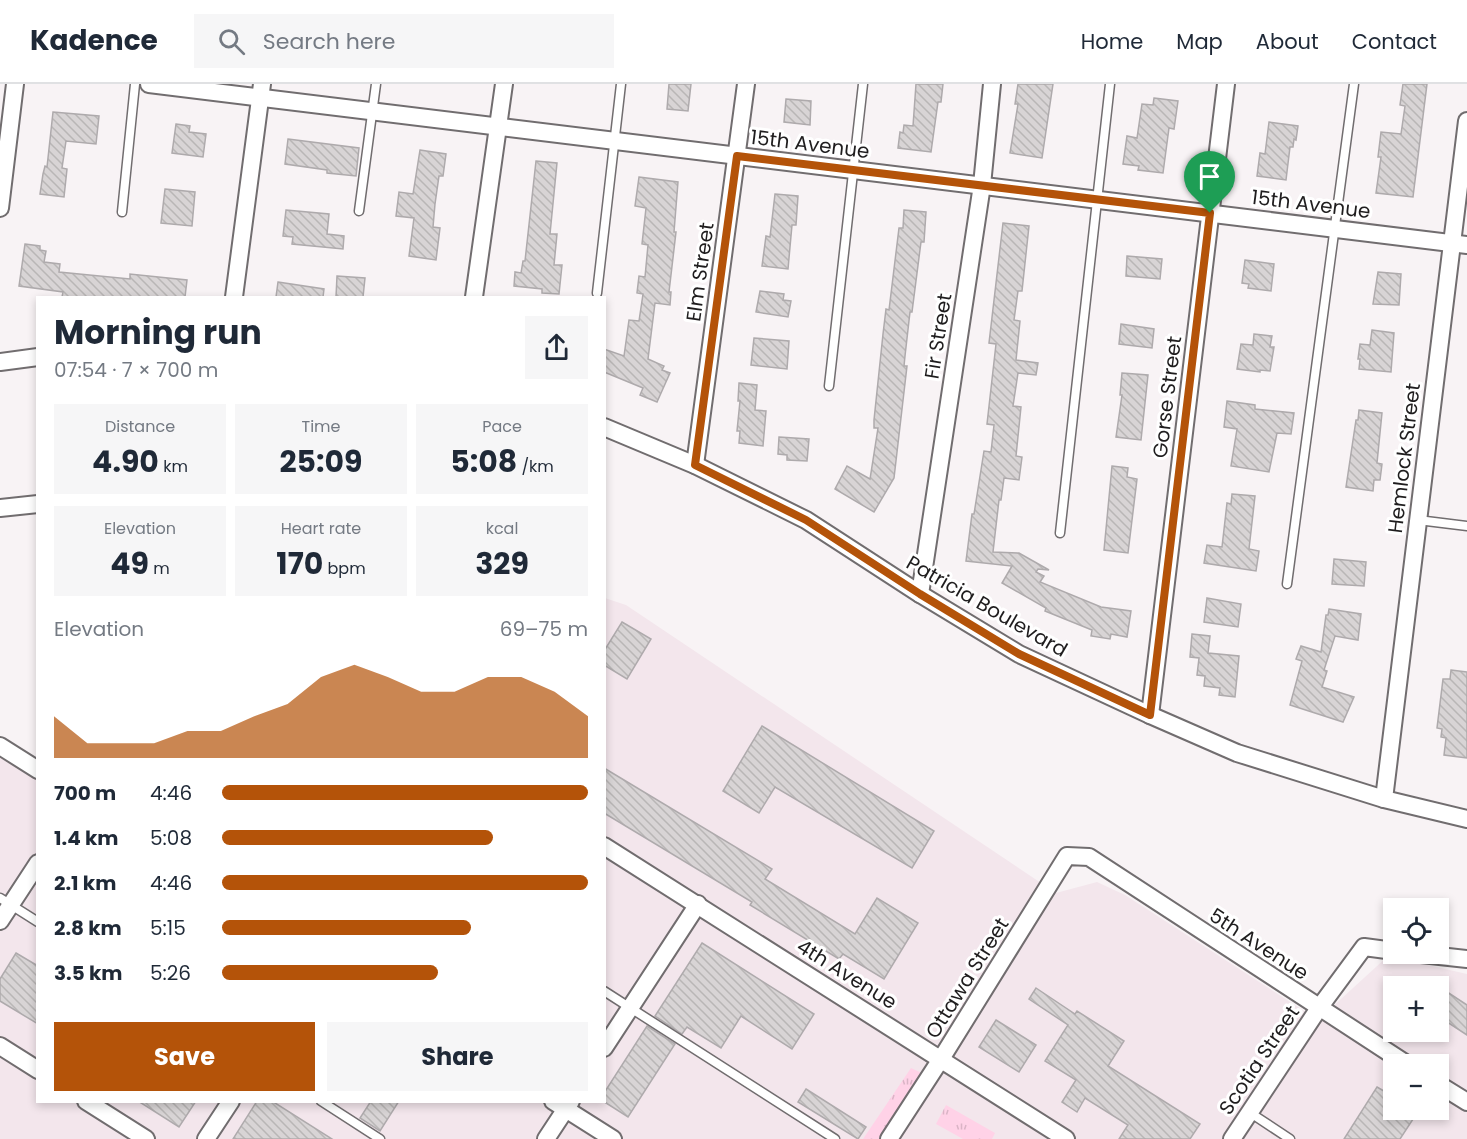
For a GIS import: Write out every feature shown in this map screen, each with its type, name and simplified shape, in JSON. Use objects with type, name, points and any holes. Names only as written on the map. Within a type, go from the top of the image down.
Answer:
[{"type":"street","points":[[0,208],[15,84]]},
{"type":"street","name":"15th Avenue","points":[[149,84],[261,91],[372,112],[1459,244]]},
{"type":"street","points":[[474,296],[504,84]]},
{"type":"street","name":"Elm Street","points":[[695,465],[746,84]]},
{"type":"street","name":"Fir Street","points":[[920,594],[982,185],[992,84]]},
{"type":"street","name":"Gorse Street","points":[[1150,715],[1226,84]]},
{"type":"street","points":[[234,296],[261,91]]},
{"type":"street","name":"Hemlock Street","points":[[1384,799],[1417,520],[1459,244],[1467,122]]},
{"type":"street","points":[[0,362],[36,357]]},
{"type":"street","name":"Patricia Boulevard","points":[[606,428],[695,465],[806,520],[920,594],[1019,654],[1150,715],[1237,753],[1384,799],[1467,819]]},
{"type":"street","points":[[0,508],[36,504]]},
{"type":"street","points":[[0,746],[36,769]]},
{"type":"street","name":"4th Avenue","points":[[606,847],[1066,1139]]},
{"type":"street","name":"Ottawa Street","points":[[889,1139],[1067,856],[1089,857]]},
{"type":"street","name":"5th Avenue","points":[[1089,857],[1391,1054]]},
{"type":"street","points":[[0,921],[5,902],[36,865]]},
{"type":"street","points":[[606,1045],[698,904]]},
{"type":"street","name":"Scotia Street","points":[[1232,1139],[1319,1008],[1364,947],[1383,950]]},
{"type":"street","points":[[1449,957],[1467,959]]},
{"type":"street","points":[[0,1046],[36,1069]]},
{"type":"street","points":[[1449,1091],[1467,1102]]},
{"type":"street","points":[[89,1103],[146,1139]]},
{"type":"street","points":[[206,1139],[230,1103]]},
{"type":"street","points":[[546,1139],[563,1104],[613,1139]]},
{"type":"lane","points":[[122,212],[135,84]]},
{"type":"lane","points":[[359,211],[376,84]]},
{"type":"lane","points":[[597,294],[621,84]]},
{"type":"lane","points":[[829,386],[863,84]]},
{"type":"lane","points":[[1060,533],[1110,84]]},
{"type":"lane","points":[[1287,584],[1354,84]]},
{"type":"lane","points":[[1417,520],[1467,526]]},
{"type":"lane","points":[[5,902],[36,921]]},
{"type":"lane","points":[[606,992],[836,1139]]},
{"type":"lane","points":[[324,1103],[380,1139]]},
{"type":"lane","points":[[1250,1112],[1290,1139]]},
{"type":"shaded area","points":[[606,598],[626,605],[1056,893],[1097,882],[1125,895],[1318,1020],[1383,961],[1383,964],[1423,964],[1467,974],[1467,1139],[0,1139],[0,752],[36,776],[36,1103],[606,1103]]},
{"type":"green space","points":[[911,1068],[924,1074],[884,1139],[863,1139]]},
{"type":"green space","points":[[946,1105],[995,1133],[992,1139],[963,1139],[936,1124]]},
{"type":"building","points":[[669,84],[691,84],[688,111],[667,109]]},
{"type":"building","points":[[916,84],[943,84],[931,152],[898,148],[900,132],[903,133],[904,125],[913,126]]},
{"type":"building","points":[[1018,84],[1053,84],[1042,158],[1010,153],[1018,104],[1015,104]]},
{"type":"building","points":[[1403,84],[1427,84],[1413,197],[1376,193],[1381,157],[1378,157],[1381,132],[1401,134],[1405,106],[1400,105]]},
{"type":"building","points":[[1154,98],[1178,101],[1174,129],[1169,128],[1163,173],[1138,170],[1139,166],[1123,164],[1127,136],[1137,138],[1142,104],[1153,105]]},
{"type":"building","points":[[786,99],[811,101],[810,125],[784,122]]},
{"type":"building","points":[[53,112],[99,116],[96,144],[66,141],[62,168],[67,169],[64,197],[40,194],[45,166],[47,167]]},
{"type":"building","points":[[1269,122],[1298,126],[1296,140],[1294,139],[1293,147],[1290,147],[1286,180],[1257,176],[1260,153],[1265,154]]},
{"type":"building","points":[[176,124],[190,126],[189,132],[206,134],[203,157],[172,153]]},
{"type":"building","points":[[288,139],[359,148],[356,176],[327,173],[327,170],[285,164]]},
{"type":"building","points":[[420,150],[446,154],[443,176],[439,176],[435,204],[433,227],[440,228],[436,260],[409,256],[414,218],[396,216],[399,192],[413,194]]},
{"type":"building","points":[[536,161],[557,163],[550,234],[557,234],[554,265],[562,265],[559,294],[542,293],[542,289],[514,286],[515,272],[521,273],[523,261],[525,261]]},
{"type":"building","points":[[639,177],[678,182],[674,232],[676,232],[669,292],[671,292],[670,305],[655,303],[648,359],[664,366],[662,370],[670,373],[657,402],[640,395],[643,388],[606,373],[606,350],[624,356],[629,320],[639,321],[643,294],[637,293],[639,276],[645,277],[648,245],[642,244],[646,208],[635,206]]},
{"type":"building","points":[[165,189],[195,192],[192,226],[161,223]]},
{"type":"building","points":[[775,194],[798,196],[796,225],[792,225],[788,269],[762,266],[766,236],[770,237]]},
{"type":"building","points":[[286,210],[329,214],[327,234],[344,236],[343,249],[292,244],[293,237],[283,236]]},
{"type":"building","points":[[904,210],[926,212],[924,242],[921,242],[912,312],[910,312],[904,366],[907,366],[894,478],[874,512],[835,489],[847,466],[870,479],[878,428],[874,428],[874,420],[886,309],[889,310],[899,228],[903,228]]},
{"type":"building","points":[[1003,223],[1029,226],[1022,291],[1018,291],[1014,320],[1020,321],[1016,360],[1038,363],[1036,375],[1018,373],[1013,406],[1021,407],[1016,456],[1022,457],[1019,480],[1004,478],[993,552],[1019,553],[1049,570],[1038,569],[1036,572],[1044,576],[1040,582],[1101,607],[1131,611],[1127,637],[1111,634],[1110,639],[1091,636],[1092,630],[1045,611],[1046,608],[1002,583],[1012,566],[966,561],[984,451],[991,452],[994,425],[987,424],[996,344],[989,343]]},
{"type":"building","points":[[25,244],[40,246],[40,250],[46,251],[44,262],[60,264],[59,272],[130,279],[130,274],[187,280],[185,296],[62,296],[63,292],[19,286]]},
{"type":"building","points":[[1127,256],[1162,259],[1160,279],[1126,276]]},
{"type":"building","points":[[1245,260],[1274,264],[1271,291],[1248,288],[1249,284],[1242,283]]},
{"type":"building","points":[[1378,272],[1401,274],[1399,305],[1373,304]]},
{"type":"building","points":[[337,276],[365,278],[363,296],[336,296]]},
{"type":"building","points":[[278,282],[324,289],[323,296],[276,296]]},
{"type":"building","points":[[760,291],[784,294],[783,300],[791,301],[788,317],[756,312]]},
{"type":"building","points":[[1121,324],[1154,329],[1152,348],[1119,344]]},
{"type":"building","points":[[1372,330],[1394,333],[1391,372],[1359,369],[1360,344],[1370,345]]},
{"type":"building","points":[[1254,334],[1272,336],[1270,347],[1274,347],[1270,371],[1237,369],[1241,344],[1253,345]]},
{"type":"building","points":[[754,338],[789,341],[787,369],[751,365]]},
{"type":"building","points":[[1122,373],[1148,375],[1141,440],[1116,437],[1122,395],[1120,395]]},
{"type":"building","points":[[739,383],[757,385],[755,410],[766,411],[763,446],[739,443],[740,431],[737,431]]},
{"type":"building","points":[[1227,401],[1255,405],[1255,409],[1294,413],[1291,434],[1277,433],[1269,472],[1231,466],[1237,429],[1224,427]]},
{"type":"building","points":[[1359,410],[1382,413],[1377,463],[1382,464],[1380,480],[1374,480],[1373,491],[1346,487]]},
{"type":"building","points":[[779,437],[809,439],[807,461],[787,460],[787,455],[778,454]]},
{"type":"building","points":[[1112,466],[1128,468],[1127,477],[1137,479],[1128,553],[1104,550]]},
{"type":"building","points":[[1232,494],[1255,496],[1249,549],[1259,551],[1256,571],[1204,563],[1207,545],[1222,547],[1227,503],[1231,504]]},
{"type":"building","points":[[1334,559],[1366,562],[1364,586],[1332,584]]},
{"type":"building","points":[[1207,598],[1241,604],[1238,627],[1204,622]]},
{"type":"building","points":[[1329,609],[1361,614],[1358,640],[1335,636],[1324,670],[1327,671],[1322,687],[1354,697],[1343,722],[1290,705],[1302,661],[1296,659],[1301,646],[1321,652],[1326,615]]},
{"type":"building","points":[[622,622],[651,639],[627,679],[606,666],[606,648]]},
{"type":"building","points":[[1192,634],[1210,636],[1208,653],[1239,656],[1235,697],[1219,695],[1220,688],[1204,686],[1205,676],[1197,675],[1199,658],[1190,657]]},
{"type":"building","points":[[1451,670],[1467,672],[1467,758],[1444,755],[1446,738],[1441,737],[1442,729],[1437,728],[1443,679],[1450,679]]},
{"type":"building","points":[[762,726],[934,831],[912,868],[775,787],[759,813],[723,791]]},
{"type":"building","points":[[606,769],[772,869],[765,879],[855,934],[877,898],[918,923],[884,979],[843,954],[839,959],[750,905],[752,902],[606,814]]},
{"type":"building","points":[[702,943],[814,1014],[792,1049],[741,1016],[721,1048],[687,1027],[682,1034],[655,1016]]},
{"type":"building","points":[[16,953],[36,965],[36,1023],[0,1001],[0,979]]},
{"type":"building","points":[[1036,988],[1075,1014],[1077,1011],[1124,1041],[1108,1066],[1200,1124],[1190,1139],[1119,1139],[1128,1125],[1085,1098],[1077,1112],[1062,1102],[1076,1080],[1045,1061],[1068,1025],[1029,999]]},
{"type":"building","points":[[1449,993],[1467,1005],[1467,1035],[1449,1023]]},
{"type":"building","points":[[996,1020],[1036,1045],[1019,1072],[979,1047]]},
{"type":"building","points":[[647,1026],[675,1044],[628,1117],[606,1103],[606,1090]]},
{"type":"building","points":[[1377,1087],[1383,1091],[1383,1120],[1412,1120],[1400,1139],[1344,1139]]},
{"type":"building","points":[[806,1089],[866,1127],[858,1139],[798,1102]]},
{"type":"building","points":[[141,1103],[195,1103],[179,1127]]},
{"type":"building","points":[[256,1103],[275,1103],[332,1139],[233,1139]]},
{"type":"building","points":[[370,1103],[398,1103],[380,1131],[360,1118]]},
{"type":"route","points":[[737,156],[1210,213],[1150,715],[1019,654],[920,594],[806,520],[695,465],[737,156]]}]
